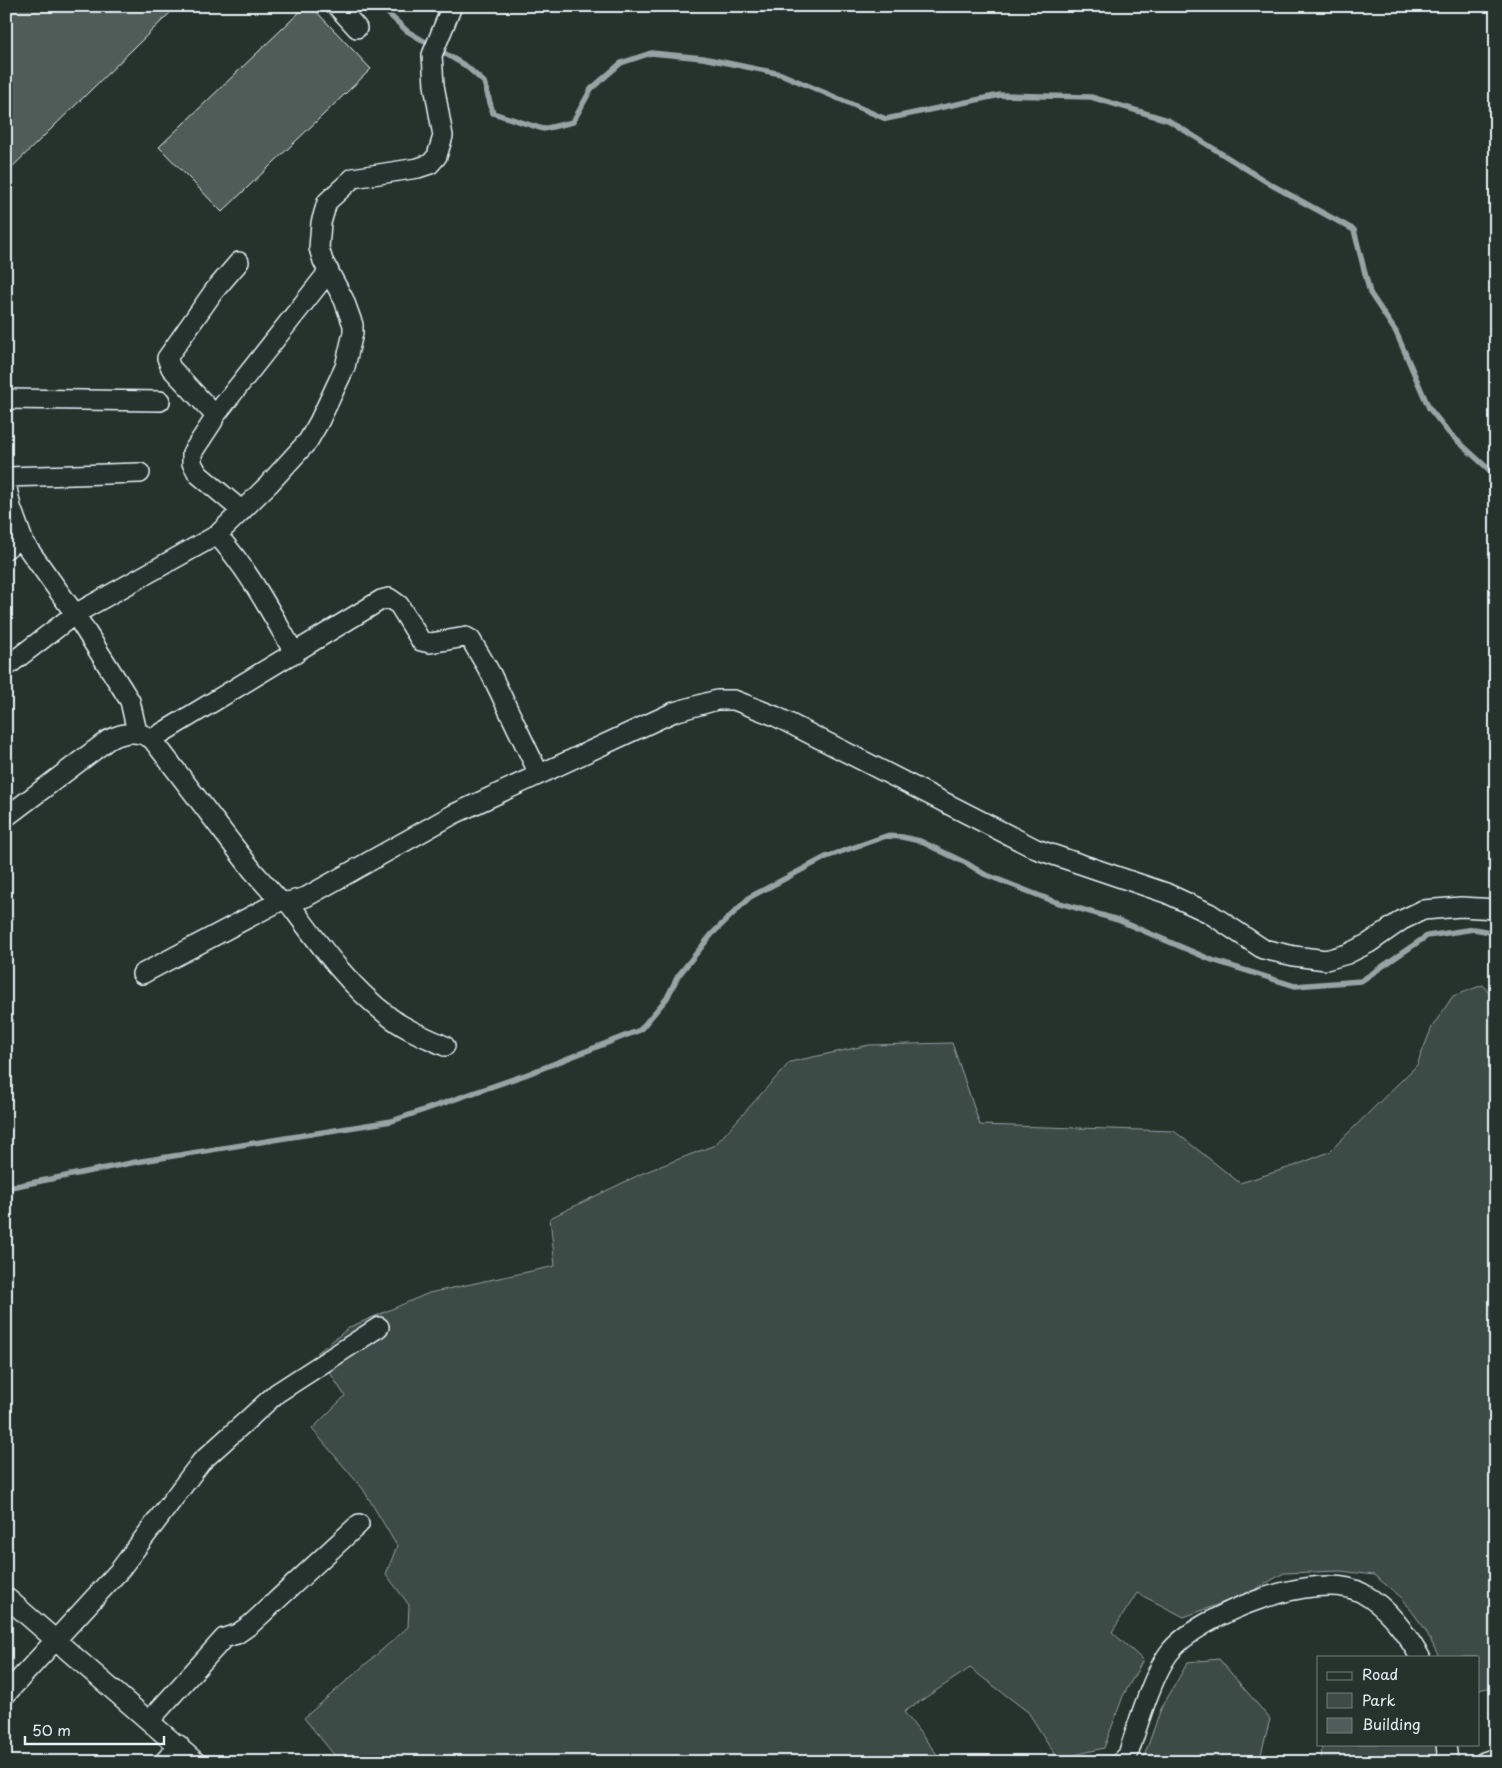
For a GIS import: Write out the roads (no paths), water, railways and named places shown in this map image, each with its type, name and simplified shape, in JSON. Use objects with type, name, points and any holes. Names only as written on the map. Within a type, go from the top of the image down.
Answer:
[{"type":"street","points":[[337,6],[358,28]]},
{"type":"street","points":[[6,667],[75,614],[217,535],[308,441],[345,367],[353,325],[338,287],[323,261],[318,238],[327,202],[333,194],[353,178],[418,168],[430,164],[441,148],[443,136],[434,85],[434,50],[452,6]]},
{"type":"street","points":[[214,417],[213,412],[171,368],[167,358],[214,291],[239,262]]},
{"type":"street","points":[[242,511],[198,474],[192,464],[192,453],[214,417],[329,271]]},
{"type":"street","points":[[6,399],[160,401]]},
{"type":"street","points":[[6,477],[140,473]]},
{"type":"street","points":[[6,483],[21,536],[27,549],[75,614],[130,701],[145,736],[253,870],[284,902],[343,976],[388,1016],[445,1046]]},
{"type":"street","points":[[217,535],[233,552],[258,590],[295,654]]},
{"type":"street","points":[[6,549],[21,536]]},
{"type":"street","points":[[6,817],[108,740],[122,734],[145,736],[295,654],[381,600],[389,598],[399,605],[421,641],[430,644],[466,637],[471,640],[491,674],[539,774]]},
{"type":"street","points":[[142,974],[284,902],[306,897],[454,814],[674,712],[717,700],[734,700],[775,716],[1036,849],[1166,893],[1209,913],[1263,949],[1294,956],[1326,960],[1354,950],[1402,920],[1423,910],[1462,907],[1496,909]]},
{"type":"street","points":[[6,1694],[118,1571],[201,1462],[277,1393],[379,1328]]},
{"type":"street","points":[[150,1720],[224,1638],[237,1634],[250,1625],[359,1524]]},
{"type":"street","points":[[1121,1762],[1128,1755],[1157,1673],[1168,1653],[1185,1635],[1218,1615],[1270,1596],[1308,1586],[1338,1586],[1361,1592],[1380,1605],[1402,1627],[1419,1656]]},
{"type":"street","points":[[6,1597],[179,1744],[196,1762]]},
{"type":"street","points":[[164,1762],[179,1744]]},
{"type":"street","points":[[1446,1746],[1448,1762]]},
{"type":"street","points":[[1484,1762],[1496,1758]]},
{"type":"waterway","points":[[380,6],[407,31],[466,66],[484,82],[493,113],[543,129],[573,122],[591,89],[621,63],[651,53],[703,58],[781,74],[886,119],[1000,95],[1091,97],[1168,120],[1270,184],[1354,230],[1370,293],[1396,332],[1429,408],[1449,433],[1496,476]]},
{"type":"waterway","points":[[6,1188],[136,1162],[392,1121],[525,1075],[640,1030],[667,998],[678,976],[712,934],[750,897],[826,857],[886,836],[920,841],[968,864],[984,874],[1053,901],[1118,920],[1212,960],[1295,986],[1361,981],[1427,936],[1474,929],[1496,933]]}]
